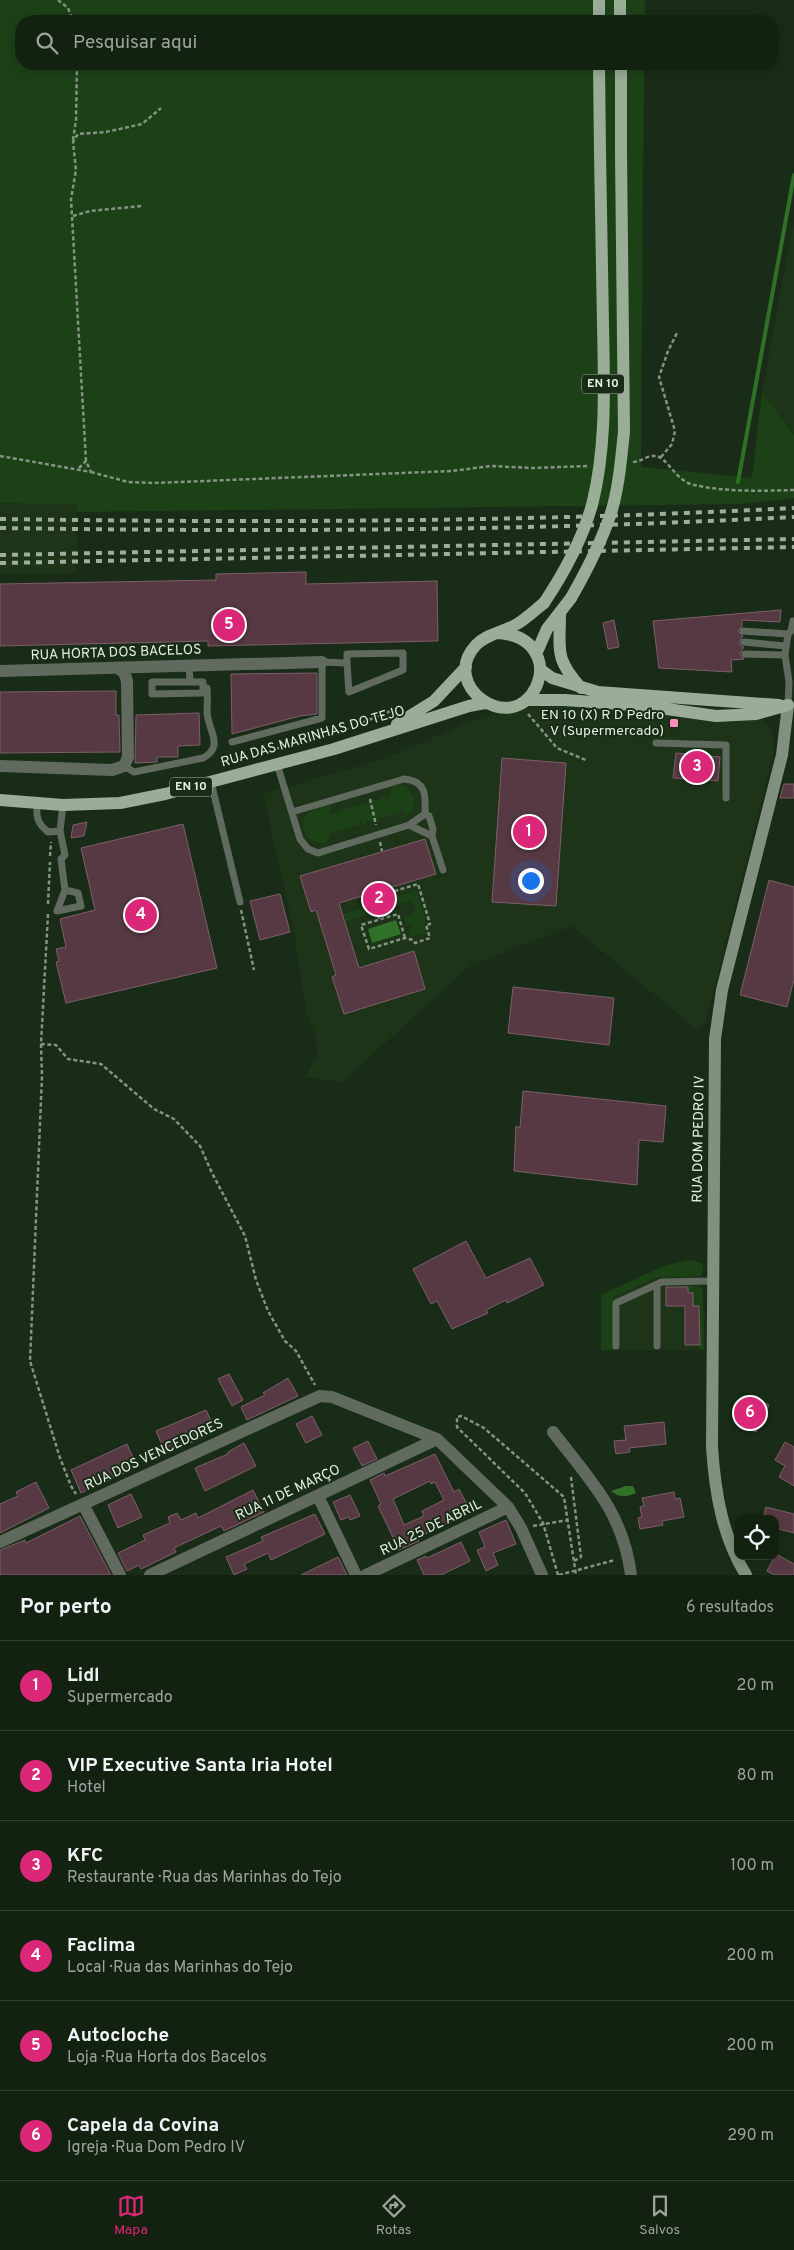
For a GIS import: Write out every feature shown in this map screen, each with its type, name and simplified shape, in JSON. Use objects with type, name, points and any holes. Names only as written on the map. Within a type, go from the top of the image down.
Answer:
[{"type":"main road","points":[[599,0],[599,15]]},
{"type":"main road","points":[[620,0],[620,15]]},
{"type":"main road","name":"EN 10","points":[[498,634],[517,624],[544,603],[561,578],[577,545],[592,506],[603,430],[604,358],[599,70]]},
{"type":"main road","name":"EN 10","points":[[536,654],[547,629],[571,598],[600,544],[612,511],[619,472],[624,432],[621,70]]},
{"type":"main road","points":[[560,613],[558,642],[560,657],[569,674],[580,688]]},
{"type":"main road","points":[[525,704],[539,681],[540,669],[536,654],[530,644],[510,634],[486,637],[476,645],[469,655],[466,667],[470,688],[485,703],[492,706],[507,707],[565,700],[646,706],[716,716],[756,714],[791,705]]},
{"type":"main road","name":"EN 10","points":[[378,736],[434,701],[466,667]]},
{"type":"main road","points":[[540,669],[552,678],[598,692],[791,705]]},
{"type":"main road","name":"RUA DAS MARINHAS DO TEJO","points":[[0,800],[63,805],[120,803],[212,782],[378,736],[469,706],[485,703]]},
{"type":"street","name":"RUA HORTA DOS BACELOS","points":[[0,672],[322,662]]},
{"type":"street","points":[[0,766],[112,770],[124,766],[128,757],[127,681],[124,672],[117,668]]},
{"type":"street","name":"RUA DOM PEDRO IV","points":[[746,1575],[719,1512],[714,1483],[712,1439],[712,1281],[717,1015],[782,755],[791,705]]},
{"type":"street","points":[[320,1396],[332,1398],[437,1438],[508,1507],[542,1575]]},
{"type":"street","name":"RUA DOS VENCEDORES","points":[[0,1542],[320,1396]]},
{"type":"street","points":[[553,1432],[606,1502],[620,1529],[628,1556],[631,1575]]},
{"type":"street","name":"RUA 11 DE MARÇO","points":[[150,1575],[437,1438]]},
{"type":"street","points":[[318,1496],[356,1575]]},
{"type":"street","points":[[84,1504],[120,1575]]},
{"type":"street","name":"RUA 25 DE ABRIL","points":[[366,1575],[508,1507]]},
{"type":"lane","points":[[791,705],[790,682],[785,655],[788,634],[791,631],[794,620]]},
{"type":"lane","points":[[743,631],[788,634]]},
{"type":"lane","points":[[744,642],[786,646]]},
{"type":"lane","points":[[403,653],[403,670],[349,692],[347,663],[347,654],[403,653]]},
{"type":"lane","points":[[745,654],[785,655]]},
{"type":"lane","points":[[232,742],[322,718],[322,662],[347,663]]},
{"type":"lane","points":[[167,666],[167,682]]},
{"type":"lane","points":[[190,666],[190,682]]},
{"type":"lane","points":[[152,682],[190,682],[203,682],[203,693],[152,694],[152,682]]},
{"type":"lane","points":[[124,766],[134,772],[203,758],[211,753],[215,745],[207,713],[207,688],[203,688]]},
{"type":"lane","points":[[656,743],[726,745],[726,798]]},
{"type":"lane","points":[[277,764],[300,839],[308,849],[318,853],[409,825],[425,814]]},
{"type":"lane","points":[[292,812],[404,779],[413,780],[419,784],[425,794],[425,814]]},
{"type":"lane","points":[[212,782],[240,902]]},
{"type":"lane","points":[[37,804],[36,816],[40,826],[48,832],[60,831]]},
{"type":"lane","points":[[63,805],[60,831],[64,854],[61,859],[65,890]]},
{"type":"lane","points":[[425,814],[429,816],[433,829],[432,836],[443,870]]},
{"type":"lane","points":[[409,825],[432,836]]},
{"type":"lane","points":[[616,1346],[616,1303],[662,1282],[712,1281]]},
{"type":"lane","points":[[656,1284],[657,1346]]},
{"type":"path","points":[[58,0],[68,8],[71,15]]},
{"type":"path","points":[[77,70],[76,120],[73,142],[76,170],[71,199],[86,461],[91,472]]},
{"type":"path","points":[[73,142],[78,134],[106,132],[142,124],[161,108]]},
{"type":"path","points":[[73,216],[90,211],[142,206]]},
{"type":"path","points":[[661,457],[672,444],[675,431],[659,377],[668,351],[677,333]]},
{"type":"path","points":[[628,463],[637,462],[654,455],[661,457],[679,479],[692,485],[754,491],[794,490]]},
{"type":"path","points":[[0,456],[33,463],[79,468],[128,482],[154,483],[452,470],[491,466],[532,468],[590,466]]},
{"type":"path","points":[[79,468],[86,461]]},
{"type":"path","points":[[525,704],[557,748],[586,760]]},
{"type":"path","points":[[230,762],[347,729],[396,709]]},
{"type":"path","points":[[368,790],[382,851]]},
{"type":"path","points":[[52,831],[41,1044],[42,1076],[30,1361],[60,1458],[71,1486],[84,1504]]},
{"type":"path","points":[[379,919],[372,898],[418,884],[430,924],[426,925],[430,938],[414,943],[413,940],[405,938],[369,949],[361,925],[398,914],[405,938]]},
{"type":"path","points":[[240,902],[254,970]]},
{"type":"path","points":[[41,1044],[56,1045],[68,1059],[101,1064],[154,1109],[174,1119],[200,1146],[245,1236],[256,1280],[268,1311],[285,1341],[296,1351],[320,1396]]},
{"type":"path","points":[[576,1575],[575,1570],[568,1520],[564,1497],[484,1428],[461,1416],[457,1417],[457,1427],[525,1493],[543,1523],[559,1575],[575,1570],[628,1556]]},
{"type":"path","points":[[567,1452],[581,1557],[574,1561]]},
{"type":"path","points":[[520,1528],[568,1520]]},
{"type":"shaded area","points":[[0,0],[645,0],[645,15],[15,15],[15,70],[644,70],[641,467],[752,478],[762,392],[794,435],[794,498],[744,504],[77,512],[76,504],[0,503]]},
{"type":"shaded area","points":[[794,218],[794,435],[762,392]]},
{"type":"shaded area","points":[[0,503],[77,503],[76,573],[0,574]]},
{"type":"shaded area","points":[[578,705],[759,716],[771,729],[774,752],[705,1023],[696,1029],[572,926],[470,966],[342,1082],[305,1077],[318,1054],[315,1034],[306,1012],[294,932],[263,794],[386,758],[476,719],[511,709]]},
{"type":"shaded area","points":[[400,784],[408,788],[414,798],[413,811],[400,820],[405,813],[400,809],[398,814],[394,812],[391,816],[388,814],[385,819],[380,816],[378,820],[374,818],[371,823],[367,820],[364,825],[360,822],[357,827],[353,825],[351,829],[346,826],[344,831],[339,829],[337,834],[332,831],[326,843],[315,842],[310,839],[304,830],[304,820],[315,809],[332,804],[329,813],[340,813],[340,810],[345,811],[345,808],[350,809],[351,806],[361,806],[362,803],[373,803],[374,800],[379,801],[380,798],[389,797],[392,785]]},
{"type":"shaded area","points":[[417,891],[426,922],[423,923],[426,933],[410,937],[408,929],[414,927],[413,925],[407,926],[404,918],[414,914],[415,908],[412,902],[403,901],[398,905],[380,911],[377,902]]},
{"type":"shaded area","points":[[373,905],[375,912],[346,921],[344,914]]},
{"type":"shaded area","points":[[396,920],[401,934],[372,943],[368,929]]},
{"type":"shaded area","points":[[692,1260],[703,1264],[703,1272],[699,1281],[703,1291],[704,1350],[601,1350],[601,1295],[663,1266]]},
{"type":"shaded area","points":[[692,1260],[703,1264],[703,1272],[700,1276],[658,1277],[613,1297],[614,1350],[601,1350],[601,1295],[663,1266]]},
{"type":"shaded area","points":[[688,1286],[700,1286],[703,1291],[704,1350],[700,1350],[699,1306],[693,1306],[693,1293],[688,1293]]},
{"type":"shaded area","points":[[626,1486],[633,1486],[636,1493],[623,1496],[611,1491]]},
{"type":"building","points":[[306,572],[306,584],[437,581],[438,641],[208,646],[208,641],[0,646],[0,584],[216,580],[216,574]]},
{"type":"building","points":[[781,610],[780,622],[742,620],[742,626],[738,631],[743,636],[739,642],[744,647],[740,654],[744,659],[731,660],[732,672],[659,668],[653,621]]},
{"type":"building","points":[[614,620],[619,647],[608,649],[603,623]]},
{"type":"building","points":[[317,673],[317,714],[300,716],[232,734],[231,674]]},
{"type":"building","points":[[116,691],[116,715],[119,715],[120,752],[0,753],[0,692]]},
{"type":"building","points":[[199,713],[200,745],[178,746],[178,757],[157,757],[157,762],[135,763],[136,715]]},
{"type":"building","points":[[676,753],[720,757],[718,781],[673,778]]},
{"type":"building","points":[[502,758],[566,763],[556,906],[492,902]]},
{"type":"building","points":[[784,784],[794,784],[794,798],[780,798]]},
{"type":"building","points":[[87,822],[84,836],[71,838],[73,825]]},
{"type":"building","points":[[183,824],[217,968],[66,1003],[56,962],[59,961],[56,949],[66,947],[60,919],[95,910],[81,848]]},
{"type":"building","points":[[425,839],[436,874],[339,903],[359,968],[414,951],[425,989],[344,1014],[332,977],[336,975],[316,910],[311,912],[300,876]]},
{"type":"building","points":[[769,880],[794,887],[794,979],[787,1007],[740,995]]},
{"type":"building","points":[[280,894],[290,932],[260,940],[250,901]]},
{"type":"building","points":[[513,987],[614,998],[609,1045],[508,1033]]},
{"type":"building","points":[[523,1091],[666,1106],[663,1142],[639,1140],[637,1185],[514,1171],[516,1126],[520,1128]]},
{"type":"building","points":[[466,1241],[486,1278],[530,1258],[544,1285],[507,1303],[506,1300],[486,1310],[488,1313],[452,1329],[437,1301],[431,1304],[413,1269]]},
{"type":"building","points":[[666,1287],[688,1287],[688,1293],[693,1293],[693,1306],[699,1306],[700,1345],[685,1345],[685,1306],[666,1306]]},
{"type":"building","points":[[229,1374],[243,1400],[232,1406],[218,1379]]},
{"type":"building","points":[[288,1378],[298,1396],[247,1420],[241,1407],[265,1395],[263,1393]]},
{"type":"building","points":[[752,1396],[769,1405],[756,1432],[738,1424]]},
{"type":"building","points":[[206,1410],[216,1431],[166,1454],[156,1431]]},
{"type":"building","points":[[312,1416],[322,1435],[306,1443],[296,1424]]},
{"type":"building","points":[[664,1422],[666,1444],[629,1448],[630,1452],[616,1454],[614,1441],[626,1440],[624,1426]]},
{"type":"building","points":[[368,1441],[377,1459],[362,1466],[353,1448]]},
{"type":"building","points":[[785,1442],[794,1447],[794,1486],[779,1477],[785,1466],[775,1460]]},
{"type":"building","points":[[244,1443],[256,1466],[205,1491],[195,1468],[228,1454],[228,1452]]},
{"type":"building","points":[[127,1444],[137,1467],[81,1493],[71,1470]]},
{"type":"building","points":[[435,1454],[454,1492],[459,1489],[471,1512],[417,1538],[419,1541],[399,1550],[378,1506],[381,1504],[370,1480],[384,1473],[385,1476]],"holes":[[[430,1481],[431,1484],[435,1482],[444,1500],[422,1511],[424,1516],[404,1525],[393,1499]]]},
{"type":"building","points":[[36,1482],[49,1508],[0,1533],[0,1504],[18,1496],[16,1492]]},
{"type":"building","points":[[253,1490],[264,1512],[224,1531],[221,1526],[174,1548],[176,1552],[141,1569],[139,1565],[127,1571],[118,1553],[145,1540],[143,1535],[170,1523],[168,1517],[177,1513],[181,1520],[196,1513],[198,1518]]},
{"type":"building","points":[[674,1492],[675,1499],[680,1498],[684,1517],[662,1521],[663,1525],[640,1529],[638,1518],[642,1517],[640,1507],[644,1506],[642,1498]]},
{"type":"building","points":[[131,1494],[142,1517],[118,1528],[108,1505]]},
{"type":"building","points":[[350,1495],[360,1516],[350,1520],[349,1517],[341,1520],[333,1502]]},
{"type":"building","points":[[766,1507],[794,1514],[794,1533],[779,1529],[779,1515],[764,1515]]},
{"type":"building","points":[[315,1514],[325,1534],[271,1560],[268,1553],[244,1564],[247,1569],[234,1575],[226,1557],[263,1541],[261,1537]]},
{"type":"building","points":[[80,1516],[111,1575],[0,1575],[0,1550],[25,1540],[26,1543]]},
{"type":"building","points":[[506,1520],[516,1544],[493,1553],[498,1565],[486,1571],[477,1550],[485,1547],[479,1532]]},
{"type":"building","points":[[461,1542],[470,1561],[441,1575],[424,1575],[417,1560],[426,1556],[427,1558]]},
{"type":"building","points":[[779,1556],[794,1564],[794,1575],[774,1575],[767,1571],[773,1560],[779,1560]]},
{"type":"building","points":[[338,1557],[347,1575],[301,1575]]},
{"type":"waterway","points":[[738,482],[794,175]]},
{"type":"railway","points":[[0,519],[199,521],[497,519],[794,508]]},
{"type":"railway","points":[[0,528],[199,530],[497,528],[794,517]]},
{"type":"railway","points":[[0,555],[794,539]]},
{"type":"railway","points":[[0,563],[794,547]]},
{"type":"place","name":"Autocloche","points":[[229,625]]},
{"type":"place","name":"EN 10 (X) R D Pedro V (Supermercado)","points":[[674,723]]},
{"type":"place","name":"KFC","points":[[697,767]]},
{"type":"place","name":"Lidl","points":[[529,832]]},
{"type":"place","name":"VIP Executive Santa Iria Hotel","points":[[379,899]]},
{"type":"place","name":"Faclima","points":[[141,915]]},
{"type":"place","name":"Capela da Covina","points":[[750,1413]]}]
